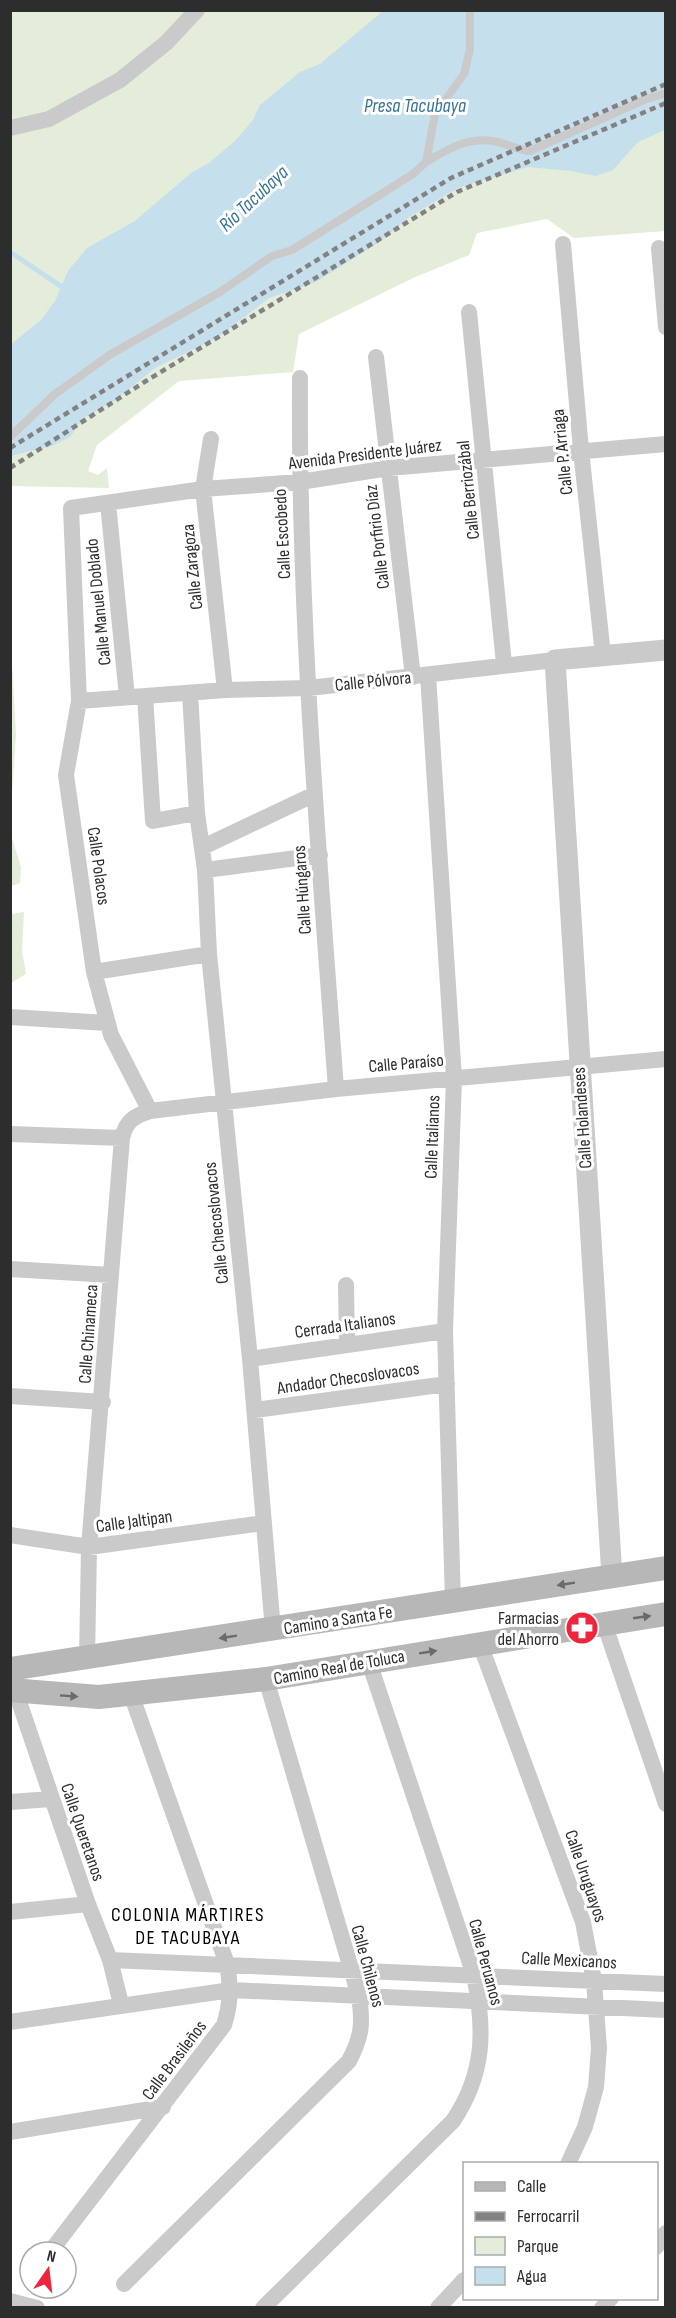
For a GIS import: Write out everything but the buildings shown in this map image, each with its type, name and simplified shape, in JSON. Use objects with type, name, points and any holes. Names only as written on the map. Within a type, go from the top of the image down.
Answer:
[{"type":"main road","name":"Camino a Santa Fe","points":[[12,1681],[87,1659],[666,1568]]},
{"type":"main road","name":"Camino Real de Toluca","points":[[12,1681],[75,1696],[131,1694],[266,1679],[666,1614]]},
{"type":"street","points":[[10,128],[49,119],[120,80],[166,43],[198,10]]},
{"type":"street","name":"Calle P. Arriaga","points":[[564,244],[581,450],[603,655]]},
{"type":"street","points":[[659,248],[666,327]]},
{"type":"street","name":"Calle Berriozábal","points":[[469,312],[504,664]]},
{"type":"street","name":"Calle Porfirio Díaz","points":[[376,357],[389,468],[421,676]]},
{"type":"street","name":"Calle Escobedo","points":[[300,378],[300,482],[309,688]]},
{"type":"street","name":"Calle Zaragoza","points":[[211,439],[203,489],[225,690]]},
{"type":"street","name":"Avenida Presidente Juárez","points":[[71,508],[203,489],[300,482],[389,468],[666,444]]},
{"type":"street","name":"Calle Manuel Doblado","points":[[108,503],[127,697]]},
{"type":"street","name":"Calle Polacos","points":[[71,508],[79,701],[66,775],[94,972],[109,1029]]},
{"type":"street","name":"Calle Pólvora","points":[[79,701],[225,690],[309,688],[504,664],[666,650]]},
{"type":"street","name":"Calle Holandeses","points":[[555,660],[578,1067],[612,1577]]},
{"type":"street","name":"Calle Italianos","points":[[421,676],[454,1079],[446,1331],[453,1602]]},
{"type":"street","name":"Calle Húngaros","points":[[309,688],[313,795],[320,855],[336,1089]]},
{"type":"street","name":"Calle Checoslovacos","points":[[190,693],[197,813],[205,870],[209,954],[255,1410],[273,1630]]},
{"type":"street","points":[[145,696],[153,821],[197,813]]},
{"type":"street","points":[[203,847],[313,795]]},
{"type":"street","points":[[205,870],[320,855]]},
{"type":"street","points":[[94,972],[209,954]]},
{"type":"street","points":[[10,1017],[109,1029],[150,1111],[134,1116],[125,1127],[122,1138],[10,1134]]},
{"type":"street","name":"Calle Paraíso","points":[[150,1111],[336,1089],[666,1059]]},
{"type":"street","name":"Calle Chinameca","points":[[87,1659],[89,1547],[103,1402],[122,1138]]},
{"type":"street","points":[[10,1269],[111,1275]]},
{"type":"street","points":[[346,1285],[346,1344]]},
{"type":"street","name":"Cerrada Italianos","points":[[250,1359],[446,1331]]},
{"type":"street","name":"Andador Checoslovacos","points":[[255,1410],[447,1384]]},
{"type":"street","points":[[10,1396],[103,1402]]},
{"type":"street","name":"Calle Jaltipan","points":[[10,1535],[89,1547],[263,1522]]},
{"type":"street","points":[[604,1623],[666,1804]]},
{"type":"street","name":"Calle Uruguayos","points":[[480,1644],[583,1922],[594,1981],[599,2048],[596,2086],[585,2127],[568,2162]]},
{"type":"street","name":"Calle Peruanos","points":[[263,2307],[453,2121],[468,2099],[477,2072],[482,2044],[479,2001],[474,1975],[369,1662]]},
{"type":"street","name":"Calle Chilenos","points":[[124,2284],[349,2061],[360,2040],[363,2019],[359,1996],[266,1679]]},
{"type":"street","name":"Calle Queretanos","points":[[12,1681],[51,1799],[110,1960],[122,2004]]},
{"type":"street","name":"Calle Brasileños","points":[[59,2240],[224,2025],[231,1989],[227,1964],[131,1694]]},
{"type":"street","points":[[10,1802],[51,1799]]},
{"type":"street","points":[[10,1912],[88,1904]]},
{"type":"street","name":"Calle Mexicanos","points":[[110,1960],[666,1984]]},
{"type":"street","points":[[10,2022],[231,1989],[666,2010]]},
{"type":"street","points":[[10,2132],[163,2107]]},
{"type":"street","points":[[438,2307],[463,2282]]},
{"type":"street","points":[[10,2301],[37,2307]]},
{"type":"lane","points":[[426,162],[435,114],[464,74],[470,49],[470,10]]},
{"type":"lane","points":[[10,437],[55,394],[111,354],[220,292],[272,256],[292,250],[361,208],[457,143],[495,141],[530,151],[644,100],[666,93]]},
{"type":"green space","points":[[10,11],[389,11],[11,359]]},
{"type":"green space","points":[[665,33],[665,231],[574,238],[547,219],[477,233],[469,255],[413,278],[299,334],[293,372],[179,381],[97,445],[88,471],[98,475],[107,468],[109,488],[11,486],[10,399]]},
{"type":"green space","points":[[11,645],[16,735],[10,808]]},
{"type":"green space","points":[[10,832],[21,867],[20,883],[11,886]]},
{"type":"green space","points":[[24,912],[22,951],[26,974],[11,983],[11,914]]},
{"type":"water","name":"Presa Tacubaya","points":[[383,11],[665,11],[665,130],[638,142],[613,170],[596,176],[528,167],[458,188],[409,217],[381,241],[316,282],[269,298],[217,338],[155,368],[113,402],[83,418],[70,437],[52,446],[10,456],[10,345],[41,320],[55,301],[68,271],[87,248],[135,221],[191,173],[209,163],[235,141],[253,120],[260,105],[300,72],[320,64]]},
{"type":"waterway","points":[[10,252],[68,291]]},
{"type":"railway","points":[[10,448],[451,178],[666,84]]},
{"type":"railway","points":[[10,468],[146,381],[457,192],[666,103]]},
{"type":"place","name":"Farmacias del Ahorro","points":[[582,1628]]},
{"type":"district","name":"COLONIA MÁRTIRES DE TACUBAYA","points":[[188,1926]]},
{"type":"water label","name":"Río Tacubaya","points":[[253,198]]}]
